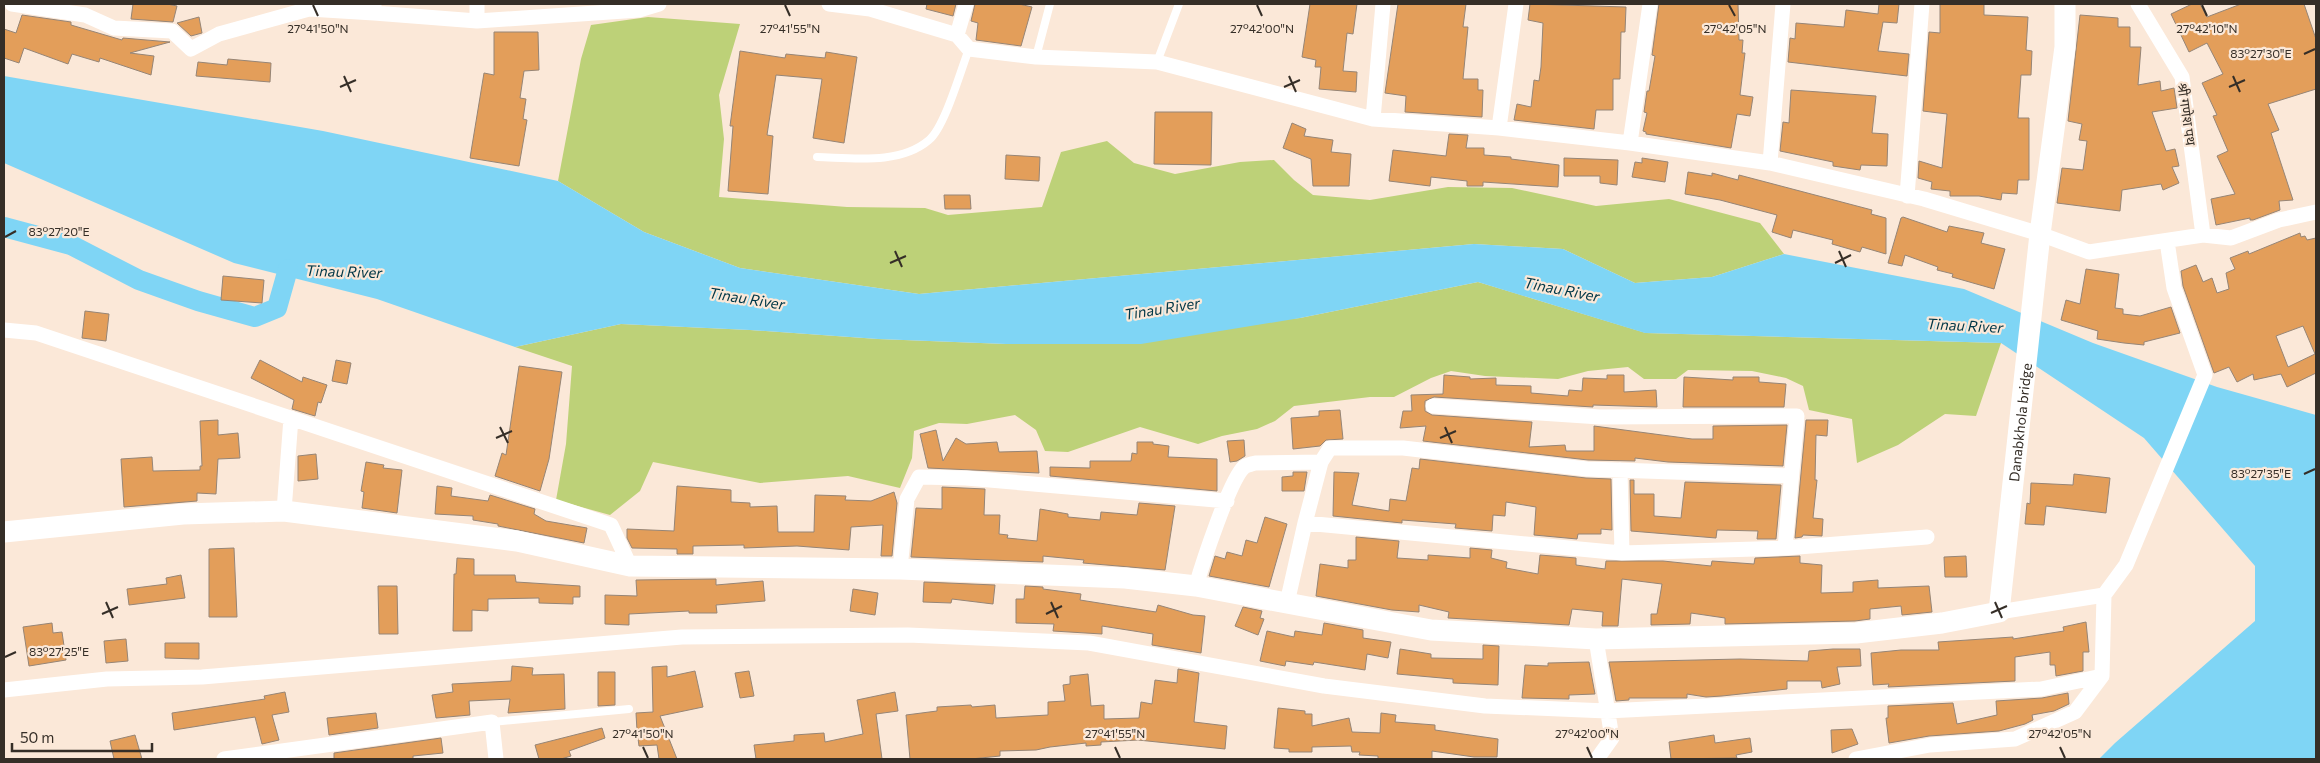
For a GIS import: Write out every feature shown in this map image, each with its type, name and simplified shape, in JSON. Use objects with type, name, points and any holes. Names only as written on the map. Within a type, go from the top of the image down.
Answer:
[{"type":"main road","name":"Danabkhola bridge","points":[[1999,612],[2040,234],[2065,47],[2065,4]]},
{"type":"main road","points":[[4,532],[183,514],[284,511],[517,541],[630,566],[900,569],[1125,578],[1196,586],[1431,630],[1596,639],[1856,633],[1942,623],[1999,612]]},
{"type":"street","points":[[12,4],[86,10],[114,28],[172,30],[191,49],[219,34],[310,8],[374,8],[477,22],[639,10],[658,4]]},
{"type":"street","points":[[477,4],[477,22]]},
{"type":"street","points":[[829,4],[870,9],[956,34],[968,49],[1036,57],[1157,62],[1373,119],[1499,128],[1630,143],[1770,164],[1908,196],[2040,234],[2089,252],[2203,235],[2231,238],[2279,220],[2316,212]]},
{"type":"street","points":[[956,34],[966,4]]},
{"type":"street","points":[[1373,119],[1383,4]]},
{"type":"street","points":[[1499,128],[1516,4]]},
{"type":"street","points":[[1630,143],[1650,4]]},
{"type":"street","points":[[1770,164],[1783,4]]},
{"type":"street","points":[[1908,196],[1922,4]]},
{"type":"street","name":"श्री गणेश पथ","points":[[2138,4],[2182,77],[2203,235]]},
{"type":"street","points":[[1856,759],[1930,745],[2015,739],[2075,712],[2102,676],[2104,595],[2126,565],[2205,375],[2174,288],[2167,241]]},
{"type":"street","points":[[4,330],[36,333],[610,525],[630,566]]},
{"type":"street","points":[[1433,406],[1600,417],[1797,416],[1785,548]]},
{"type":"street","points":[[284,511],[291,418]]},
{"type":"street","points":[[1287,603],[1321,462],[1330,448],[1403,448],[1587,469],[1791,476]]},
{"type":"street","points":[[1196,586],[1204,558],[1227,501],[1245,466],[1255,463],[1321,462]]},
{"type":"street","points":[[1620,470],[1622,553]]},
{"type":"street","points":[[900,569],[907,498],[920,478],[966,478],[1227,501]]},
{"type":"street","points":[[1305,523],[1622,553],[1785,548],[1927,537]]},
{"type":"street","points":[[1999,612],[2104,595]]},
{"type":"street","points":[[4,690],[107,679],[202,677],[682,637],[908,635],[1089,643],[1333,687],[1485,706],[1607,711],[2041,690],[2102,676]]},
{"type":"street","points":[[1596,639],[1612,738],[1597,759]]},
{"type":"street","points":[[224,759],[492,722],[496,759]]},
{"type":"lane","points":[[1036,57],[1050,4]]},
{"type":"lane","points":[[1157,62],[1179,4]]},
{"type":"lane","points":[[818,157],[873,158],[909,153],[931,139],[947,110],[968,49]]},
{"type":"lane","points":[[492,722],[629,709]]},
{"type":"green space","points":[[648,17],[740,24],[719,95],[724,139],[719,197],[847,207],[925,208],[948,215],[1042,207],[1061,152],[1107,141],[1134,163],[1175,174],[1240,162],[1274,160],[1294,180],[1313,195],[1370,200],[1448,187],[1512,188],[1596,206],[1669,199],[1760,223],[1784,254],[1712,277],[1635,283],[1563,249],[1474,244],[919,294],[740,268],[644,232],[558,181],[581,59],[591,25]]},
{"type":"green space","points":[[1478,282],[1646,333],[2001,343],[1976,416],[1945,414],[1898,445],[1857,463],[1852,419],[1809,410],[1803,386],[1786,378],[1752,371],[1688,370],[1676,379],[1644,379],[1628,367],[1588,371],[1558,379],[1485,376],[1451,371],[1431,378],[1394,397],[1370,397],[1294,406],[1275,421],[1257,429],[1222,436],[1198,444],[1140,427],[1068,452],[1045,451],[1036,430],[1015,415],[967,424],[939,423],[914,431],[912,458],[900,488],[848,476],[760,483],[653,462],[640,491],[610,515],[556,500],[566,444],[572,366],[515,347],[621,324],[750,330],[878,339],[1006,344],[1300,318]]},
{"type":"water","name":"Tinau River","points":[[4,76],[323,131],[558,181],[644,232],[740,268],[919,294],[1474,244],[1563,249],[1635,283],[1712,277],[1784,254],[1964,289],[2093,343],[2217,387],[2316,415],[2316,759],[2099,759],[2255,621],[2255,566],[2144,438],[2001,343],[1645,333],[1478,282],[1300,318],[1141,344],[1006,344],[878,339],[750,330],[621,324],[515,347],[377,299],[234,263],[4,163]]},
{"type":"building","points":[[133,4],[167,4],[177,6],[173,22],[131,19]]},
{"type":"building","points":[[927,4],[956,4],[953,16],[926,9]]},
{"type":"building","points":[[975,4],[1019,4],[1032,7],[1021,46],[976,40],[978,23],[971,21]]},
{"type":"building","points":[[1310,4],[1357,4],[1353,34],[1347,33],[1343,71],[1357,72],[1356,92],[1319,89],[1321,67],[1315,67],[1316,60],[1302,57]]},
{"type":"building","points":[[1398,4],[1466,4],[1463,27],[1468,27],[1463,79],[1478,79],[1478,90],[1483,90],[1482,117],[1405,112],[1406,96],[1385,93]]},
{"type":"building","points":[[1530,4],[1626,7],[1625,32],[1621,32],[1620,79],[1613,79],[1613,110],[1596,110],[1594,129],[1514,120],[1517,104],[1531,107],[1534,80],[1539,81],[1541,67],[1543,23],[1528,20]]},
{"type":"building","points":[[1659,4],[1738,4],[1739,40],[1743,40],[1742,53],[1745,53],[1740,95],[1753,97],[1750,116],[1737,114],[1731,148],[1646,134],[1643,131],[1647,113],[1644,112],[1647,91],[1649,91],[1655,56],[1652,55]]},
{"type":"building","points":[[1879,4],[1899,4],[1897,23],[1883,22],[1878,51],[1909,54],[1907,76],[1788,62],[1790,38],[1795,39],[1796,23],[1844,27],[1846,10],[1878,14]]},
{"type":"building","points":[[1940,4],[1984,4],[1984,15],[2028,17],[2026,50],[2032,51],[2031,75],[2021,75],[2018,118],[2029,118],[2029,180],[2018,180],[2017,194],[2002,193],[2001,200],[1979,196],[1950,196],[1950,191],[1931,189],[1932,182],[1918,178],[1919,161],[1942,168],[1947,114],[1923,111],[1929,32],[1940,33]]},
{"type":"building","points":[[2192,4],[2200,4],[2207,17],[2241,4],[2304,4],[2316,39],[2316,89],[2268,104],[2279,130],[2271,133],[2293,200],[2279,201],[2280,210],[2253,220],[2250,220],[2250,218],[2216,225],[2211,199],[2235,194],[2217,156],[2228,151],[2213,116],[2217,115],[2202,83],[2223,74],[2207,43],[2189,52],[2171,14]]},
{"type":"building","points":[[22,15],[71,22],[71,25],[122,40],[123,38],[170,42],[130,53],[154,56],[151,75],[100,58],[99,62],[72,54],[68,64],[24,48],[19,63],[4,58],[4,29],[16,33]]},
{"type":"building","points":[[2080,15],[2118,18],[2118,27],[2130,27],[2130,47],[2141,47],[2138,85],[2160,81],[2161,91],[2174,88],[2177,108],[2152,112],[2166,151],[2175,149],[2179,166],[2172,167],[2179,183],[2163,190],[2161,184],[2122,190],[2120,211],[2057,203],[2062,168],[2083,170],[2087,141],[2079,140],[2082,124],[2068,121]]},
{"type":"building","points":[[199,17],[202,33],[191,36],[177,23]]},
{"type":"building","points":[[494,32],[538,32],[539,70],[524,71],[520,98],[526,99],[523,119],[527,120],[519,166],[470,158],[484,73],[494,75]]},
{"type":"building","points":[[740,51],[785,58],[786,54],[825,58],[826,52],[857,57],[844,143],[813,138],[822,79],[776,75],[767,135],[773,136],[768,194],[728,191],[733,126],[730,126]]},
{"type":"building","points":[[228,59],[271,63],[270,82],[196,76],[198,62],[227,65]]},
{"type":"building","points":[[1791,90],[1876,96],[1872,133],[1888,134],[1887,166],[1861,165],[1860,170],[1833,166],[1833,162],[1780,151],[1783,122],[1789,123]]},
{"type":"building","points":[[1155,112],[1212,112],[1211,165],[1154,164]]},
{"type":"building","points":[[1292,123],[1306,129],[1304,136],[1333,140],[1331,152],[1351,154],[1349,186],[1313,186],[1311,159],[1283,148]]},
{"type":"building","points":[[1449,134],[1468,135],[1466,148],[1484,148],[1484,155],[1511,157],[1511,159],[1559,165],[1558,187],[1483,182],[1483,186],[1467,186],[1467,181],[1431,177],[1430,186],[1389,181],[1393,150],[1446,156]]},
{"type":"building","points":[[1006,155],[1040,157],[1039,181],[1005,179]]},
{"type":"building","points":[[1564,158],[1618,160],[1617,185],[1600,183],[1600,176],[1564,176]]},
{"type":"building","points":[[1642,158],[1668,162],[1665,182],[1632,177],[1635,162],[1642,163]]},
{"type":"building","points":[[1688,172],[1712,176],[1712,173],[1738,180],[1739,175],[1872,210],[1871,214],[1886,218],[1886,254],[1862,247],[1860,252],[1832,244],[1833,240],[1793,230],[1791,238],[1772,232],[1777,215],[1720,200],[1685,194]]},
{"type":"building","points":[[944,195],[970,195],[971,209],[945,209]]},
{"type":"building","points":[[1903,217],[1947,232],[1949,226],[1984,233],[1981,243],[2005,249],[1994,289],[1952,277],[1953,274],[1937,270],[1938,267],[1905,255],[1902,266],[1888,263],[1901,218]]},
{"type":"building","points":[[2300,233],[2301,237],[2305,236],[2307,240],[2316,238],[2316,373],[2287,387],[2281,374],[2254,380],[2253,374],[2237,382],[2229,367],[2214,373],[2183,286],[2181,271],[2196,265],[2203,282],[2212,278],[2217,293],[2229,289],[2226,273],[2235,269],[2230,258],[2248,251],[2249,254]],"holes":[[[2303,326],[2315,354],[2288,367],[2276,336]]]},
{"type":"building","points":[[2086,269],[2119,274],[2115,308],[2123,309],[2123,314],[2140,316],[2171,307],[2180,333],[2144,342],[2144,345],[2124,343],[2097,339],[2098,331],[2061,320],[2066,300],[2080,304]]},
{"type":"building","points":[[223,276],[264,280],[262,303],[221,300]]},
{"type":"building","points":[[85,311],[109,314],[106,341],[82,338]]},
{"type":"building","points":[[260,360],[302,382],[303,377],[327,385],[321,403],[318,402],[315,416],[292,409],[294,400],[251,378]]},
{"type":"building","points":[[336,360],[351,363],[347,384],[332,381]]},
{"type":"building","points":[[519,366],[562,372],[549,459],[540,491],[495,476],[502,453],[506,455]]},
{"type":"building","points":[[1444,375],[1470,377],[1470,379],[1496,378],[1496,385],[1531,386],[1531,393],[1568,396],[1569,390],[1582,391],[1583,378],[1607,379],[1607,375],[1624,375],[1624,392],[1656,390],[1657,407],[1593,405],[1593,407],[1434,397],[1425,401],[1425,411],[1432,415],[1532,422],[1529,447],[1565,445],[1566,451],[1594,451],[1594,426],[1692,439],[1713,439],[1713,426],[1787,425],[1783,466],[1668,462],[1635,458],[1635,461],[1588,460],[1423,441],[1426,426],[1400,428],[1403,411],[1412,411],[1411,395],[1443,394]]},
{"type":"building","points":[[1684,377],[1733,380],[1733,377],[1759,377],[1759,382],[1786,384],[1784,407],[1683,407]]},
{"type":"building","points":[[1340,410],[1343,439],[1326,440],[1320,446],[1293,449],[1291,418],[1319,416],[1319,411]]},
{"type":"building","points":[[218,420],[218,435],[238,433],[240,458],[218,459],[216,494],[197,493],[197,501],[124,507],[121,459],[152,457],[153,471],[200,470],[200,466],[202,466],[200,421]]},
{"type":"building","points":[[1806,420],[1828,420],[1827,436],[1816,435],[1815,480],[1817,480],[1813,518],[1823,519],[1822,536],[1803,535],[1802,537],[1795,538]]},
{"type":"building","points":[[936,430],[943,461],[956,438],[966,444],[997,442],[999,452],[1037,451],[1039,473],[928,468],[920,434]]},
{"type":"building","points":[[1244,440],[1245,456],[1237,461],[1230,462],[1227,441]]},
{"type":"building","points":[[1137,442],[1153,442],[1153,444],[1169,446],[1168,457],[1217,459],[1217,491],[1050,476],[1050,467],[1090,468],[1090,461],[1131,461],[1132,453],[1137,454]]},
{"type":"building","points":[[316,454],[318,479],[298,481],[298,456]]},
{"type":"building","points":[[1420,459],[1586,478],[1611,479],[1612,530],[1601,529],[1601,534],[1578,534],[1577,539],[1534,535],[1536,507],[1506,502],[1505,516],[1493,515],[1492,531],[1455,528],[1456,524],[1402,520],[1402,523],[1333,516],[1334,472],[1359,473],[1352,505],[1389,511],[1390,499],[1406,501],[1412,468],[1419,469]]},
{"type":"building","points":[[366,462],[384,465],[383,468],[402,470],[397,513],[362,508],[364,492],[361,491]]},
{"type":"building","points":[[1293,472],[1307,472],[1304,491],[1282,491],[1282,477],[1293,476]]},
{"type":"building","points":[[2074,474],[2110,478],[2106,513],[2046,506],[2044,525],[2025,524],[2027,503],[2030,504],[2031,483],[2073,485]]},
{"type":"building","points":[[1630,480],[1634,480],[1634,494],[1654,494],[1654,516],[1681,518],[1685,482],[1781,485],[1776,539],[1757,539],[1758,531],[1717,530],[1716,538],[1631,531]]},
{"type":"building","points":[[437,486],[452,488],[451,496],[488,501],[490,495],[535,509],[534,514],[546,521],[587,528],[584,543],[473,520],[473,516],[435,514]]},
{"type":"building","points":[[677,486],[731,490],[731,502],[750,503],[750,507],[777,506],[778,532],[814,532],[815,495],[846,496],[845,500],[871,501],[894,492],[897,503],[892,556],[881,556],[883,525],[851,527],[849,550],[797,546],[744,548],[744,545],[693,546],[693,554],[677,554],[677,549],[632,548],[627,538],[627,529],[674,531]]},
{"type":"building","points":[[942,487],[985,489],[984,515],[1000,515],[999,534],[1008,535],[1007,538],[1037,541],[1040,509],[1068,514],[1068,517],[1100,520],[1101,512],[1137,515],[1139,503],[1175,506],[1165,570],[1083,563],[1084,560],[1043,556],[1043,562],[911,557],[916,508],[942,509]]},
{"type":"building","points":[[1265,517],[1287,524],[1269,587],[1209,576],[1215,556],[1225,559],[1227,552],[1242,556],[1246,540],[1257,543]]},
{"type":"building","points":[[1356,537],[1399,541],[1397,558],[1428,560],[1428,555],[1470,558],[1470,548],[1492,550],[1491,558],[1507,562],[1506,568],[1538,574],[1540,555],[1576,558],[1576,565],[1605,569],[1606,561],[1663,561],[1711,566],[1712,561],[1754,564],[1755,558],[1800,556],[1800,563],[1822,565],[1821,593],[1853,592],[1853,582],[1878,580],[1878,588],[1929,586],[1932,612],[1902,615],[1901,606],[1870,609],[1870,619],[1855,621],[1725,624],[1725,618],[1691,613],[1690,624],[1651,625],[1651,614],[1657,614],[1662,584],[1622,579],[1618,626],[1602,626],[1603,612],[1572,609],[1569,625],[1448,618],[1449,612],[1419,605],[1419,612],[1392,610],[1316,596],[1320,564],[1348,568],[1348,560],[1356,560]]},
{"type":"building","points":[[234,548],[237,617],[209,617],[209,549]]},
{"type":"building","points":[[1966,556],[1967,577],[1945,577],[1944,557]]},
{"type":"building","points":[[457,558],[474,559],[474,575],[515,575],[516,582],[580,586],[580,597],[573,597],[573,604],[539,603],[539,598],[488,599],[488,611],[472,610],[472,631],[453,631],[454,574],[456,574]]},
{"type":"building","points":[[181,575],[185,598],[129,605],[127,589],[167,584],[166,578]]},
{"type":"building","points":[[716,579],[716,585],[763,581],[765,601],[716,605],[717,613],[689,613],[689,611],[629,614],[629,625],[605,624],[605,595],[637,596],[636,580]]},
{"type":"building","points":[[924,582],[995,585],[993,604],[952,599],[951,603],[923,602]]},
{"type":"building","points":[[378,586],[397,586],[398,634],[379,634]]},
{"type":"building","points":[[1025,586],[1043,587],[1043,589],[1081,594],[1080,600],[1156,612],[1158,605],[1193,615],[1205,616],[1201,653],[1152,645],[1153,634],[1102,626],[1102,634],[1053,631],[1054,624],[1016,623],[1016,599],[1024,599]]},
{"type":"building","points":[[853,589],[878,593],[875,615],[850,611]]},
{"type":"building","points":[[1243,607],[1262,611],[1260,618],[1264,619],[1258,635],[1235,626]]},
{"type":"building","points":[[2086,622],[2089,652],[2083,652],[2083,671],[2056,676],[2055,665],[2050,665],[2050,652],[2015,657],[2015,681],[1888,687],[1889,684],[1873,685],[1871,653],[1901,650],[1939,650],[1938,642],[2013,637],[2013,639],[2064,631],[2063,627]]},
{"type":"building","points":[[52,623],[53,633],[62,632],[66,660],[29,666],[23,627]]},
{"type":"building","points":[[1324,623],[1363,630],[1363,638],[1391,642],[1388,658],[1367,654],[1365,670],[1314,662],[1313,665],[1286,661],[1285,666],[1260,661],[1267,631],[1294,637],[1295,631],[1322,635]]},
{"type":"building","points":[[126,639],[128,661],[106,663],[104,641]]},
{"type":"building","points":[[165,643],[199,643],[199,659],[165,658]]},
{"type":"building","points":[[1483,645],[1499,646],[1498,685],[1453,683],[1453,679],[1397,674],[1400,649],[1431,654],[1431,658],[1483,659]]},
{"type":"building","points":[[1860,649],[1861,666],[1837,667],[1840,684],[1822,688],[1821,681],[1787,681],[1787,689],[1706,697],[1687,694],[1687,698],[1629,698],[1629,700],[1616,701],[1609,662],[1740,659],[1808,661],[1809,651]]},
{"type":"building","points":[[1589,662],[1595,694],[1569,695],[1569,699],[1522,698],[1525,665],[1548,666],[1548,663]]},
{"type":"building","points":[[512,666],[533,668],[532,675],[564,674],[565,709],[508,713],[510,699],[469,701],[470,715],[436,718],[432,695],[453,692],[452,684],[511,681]]},
{"type":"building","points":[[667,666],[667,677],[695,671],[703,707],[660,716],[677,759],[659,759],[657,745],[639,746],[637,731],[636,713],[653,712],[652,667]]},
{"type":"building","points":[[1178,669],[1199,673],[1194,722],[1227,726],[1225,749],[1138,740],[1101,742],[1101,745],[1086,746],[1086,743],[1036,750],[1000,751],[1000,756],[971,759],[910,759],[906,715],[937,711],[937,707],[995,705],[996,718],[1048,715],[1048,702],[1065,701],[1063,685],[1070,684],[1070,676],[1088,674],[1091,706],[1104,705],[1104,719],[1139,718],[1141,702],[1152,704],[1155,680],[1177,683]]},
{"type":"building","points":[[749,671],[754,696],[740,698],[735,673]]},
{"type":"building","points":[[598,672],[615,672],[615,705],[598,706]]},
{"type":"building","points":[[285,692],[289,712],[272,715],[279,740],[262,744],[255,717],[174,730],[172,713],[265,699],[264,696]]},
{"type":"building","points":[[895,692],[898,711],[876,714],[882,759],[756,759],[754,745],[794,741],[794,735],[824,733],[825,742],[863,734],[857,700]]},
{"type":"building","points":[[2068,693],[2069,704],[2054,711],[2032,715],[2033,720],[2025,724],[1999,731],[1929,736],[1889,743],[1886,718],[1888,718],[1888,706],[1953,703],[1957,724],[1997,715],[1996,701],[2042,698]]},
{"type":"building","points":[[1278,708],[1305,711],[1305,714],[1312,714],[1312,726],[1349,718],[1352,732],[1380,733],[1381,713],[1396,715],[1395,722],[1435,725],[1435,730],[1498,739],[1497,757],[1474,757],[1432,751],[1432,759],[1378,759],[1378,756],[1359,755],[1360,752],[1352,752],[1351,746],[1312,747],[1312,752],[1289,752],[1289,749],[1274,748]]},
{"type":"building","points":[[376,713],[378,728],[329,735],[327,718]]},
{"type":"building","points":[[602,728],[605,738],[569,751],[571,756],[561,759],[539,759],[535,745]]},
{"type":"building","points":[[1852,729],[1858,744],[1832,753],[1831,730]]},
{"type":"building","points":[[135,735],[142,759],[114,759],[110,741]]},
{"type":"building","points":[[1714,735],[1715,743],[1750,738],[1752,752],[1736,755],[1737,758],[1671,759],[1669,742]]},
{"type":"building","points":[[441,738],[443,753],[413,756],[413,759],[334,759],[334,753]]},
{"type":"waterway","points":[[4,227],[71,245],[139,280],[198,301],[255,317],[277,308],[288,269]]}]
